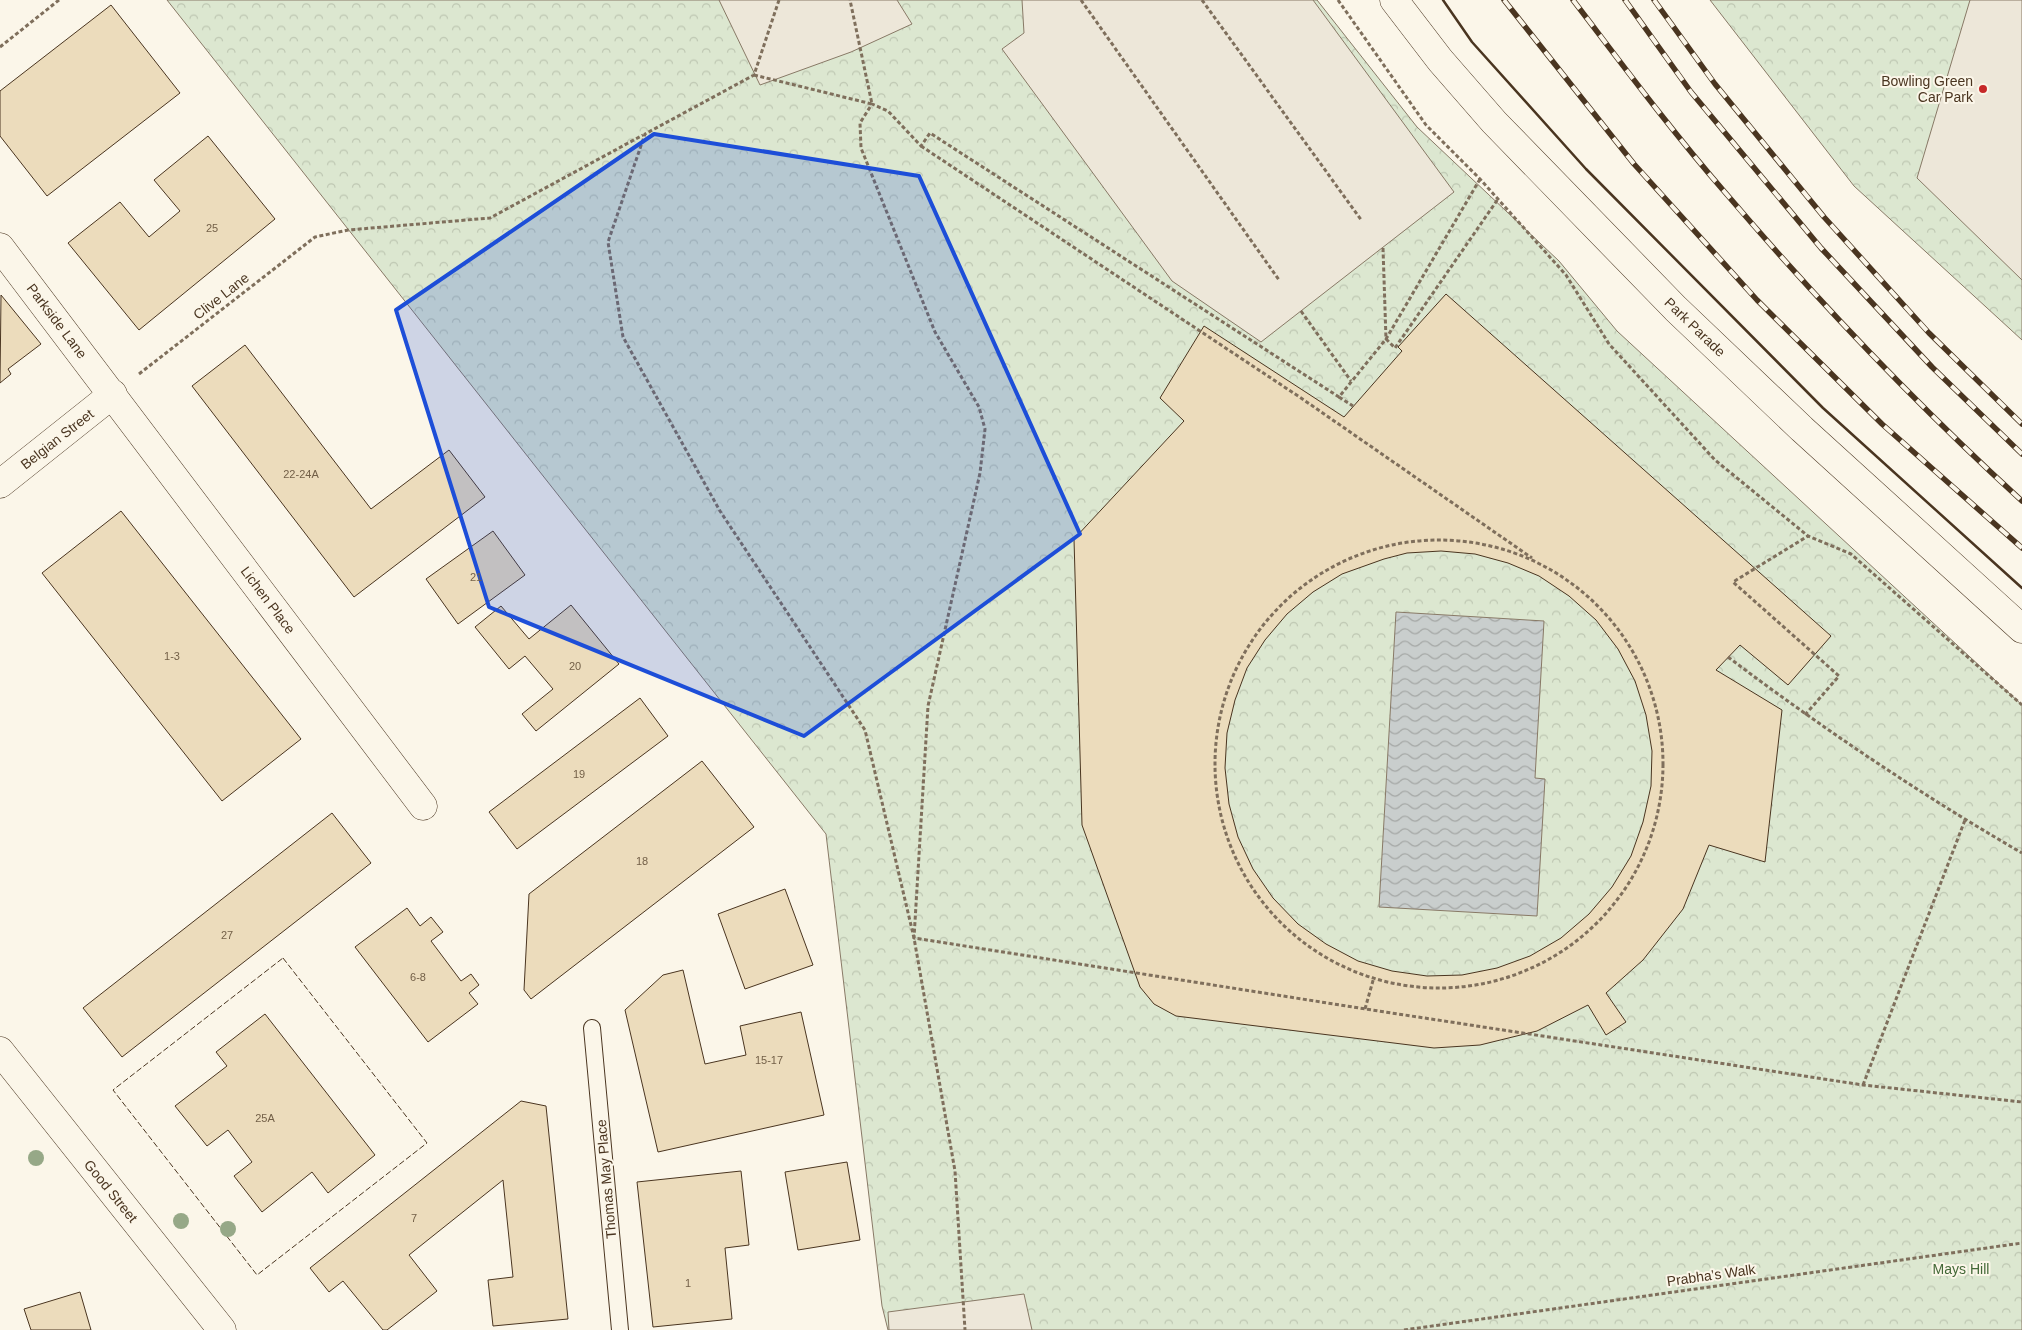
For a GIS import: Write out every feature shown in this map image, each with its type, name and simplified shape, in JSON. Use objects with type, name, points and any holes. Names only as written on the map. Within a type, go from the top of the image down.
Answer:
[{"type":"street","name":"Park Parade","points":[[1394,0],[1440,60],[1494,122],[1676,309],[1802,429],[2022,629]]},
{"type":"street","name":"Parkside Lane","points":[[0,247],[113,394]]},
{"type":"street","name":"Belgian Street","points":[[0,484],[113,394]]},
{"type":"street","name":"Lichen Place","points":[[113,394],[423,806]]},
{"type":"street","name":"Good Street","points":[[0,1051],[222,1330]]},
{"type":"lane","name":"Thomas May Place","points":[[592,1028],[620,1330]]},
{"type":"path","points":[[0,47],[60,0]]},
{"type":"path","points":[[779,0],[754,75],[872,104],[888,110],[921,146],[1301,398],[1537,562],[1568,580],[1598,604],[1622,634],[1641,666],[1655,702],[1662,739],[1663,777],[1658,814],[1646,850],[1629,884],[1606,914],[1578,940],[1545,961],[1511,976],[1474,985],[1437,987],[1400,984],[1364,975],[1330,960],[1299,939],[1272,913],[1249,884],[1232,851],[1220,815],[1214,778],[1217,733],[1222,705],[1234,672],[1251,640],[1274,612],[1300,588],[1330,568],[1363,553],[1397,544],[1442,540],[1468,542],[1504,549],[1537,562]]},
{"type":"path","points":[[850,0],[872,104],[860,123],[861,148],[935,332],[979,407],[985,429],[980,473],[928,706],[914,938]]},
{"type":"path","points":[[1081,0],[1279,280]]},
{"type":"path","points":[[1202,0],[1362,221]]},
{"type":"path","points":[[1338,0],[1426,125],[1480,179],[1566,275],[1609,344],[1715,460],[1808,536],[1851,554],[2022,704]]},
{"type":"path","name":"Clive Lane","points":[[113,394],[315,236],[348,230],[490,218],[754,75]]},
{"type":"path","points":[[921,146],[930,133],[1353,406]]},
{"type":"path","points":[[645,134],[608,242],[623,338],[720,511],[865,730],[914,938],[955,1171],[965,1330]]},
{"type":"path","points":[[1339,397],[1386,339],[1480,179]]},
{"type":"path","points":[[1383,248],[1386,339],[1395,348],[1498,199]]},
{"type":"path","points":[[1301,310],[1351,381]]},
{"type":"path","points":[[1805,716],[1840,676],[1733,582],[1808,536]]},
{"type":"path","points":[[1728,657],[1805,716],[1965,820],[2022,853]]},
{"type":"path","points":[[1863,1085],[1965,820]]},
{"type":"path","points":[[914,938],[1863,1085],[2022,1102]]},
{"type":"path","points":[[1365,1008],[1374,977]]},
{"type":"path","name":"Prabha’s Walk","points":[[1404,1330],[2022,1243]]},
{"type":"highlighted area","points":[[654,134],[919,176],[1080,534],[804,736],[489,607],[396,310]]},
{"type":"green space","name":"Mays Hill","points":[[167,0],[1317,0],[1417,127],[1559,261],[1617,331],[2022,705],[2022,1330],[888,1330],[882,1306],[826,834]]},
{"type":"green space","points":[[1710,0],[2022,0],[2022,340],[1854,186]]},
{"type":"shaded area","points":[[719,0],[897,0],[912,24],[851,52],[760,85]]},
{"type":"shaded area","points":[[1022,0],[1313,0],[1454,192],[1261,342],[1172,281],[1002,49],[1024,33]]},
{"type":"shaded area","name":"Bowling Green Car Park","points":[[1970,0],[2022,0],[2022,280],[1917,178]]},
{"type":"shaded area","points":[[1024,1294],[1032,1330],[889,1330],[888,1312]]},
{"type":"water","points":[[1396,612],[1544,621],[1535,778],[1545,779],[1537,916],[1379,907]]},
{"type":"building","points":[[111,5],[180,93],[47,196],[0,136],[0,91]]},
{"type":"building","points":[[208,136],[275,219],[139,330],[68,243],[120,202],[149,237],[180,211],[154,180]]},
{"type":"building","points":[[1446,294],[1831,636],[1788,685],[1740,645],[1716,670],[1782,710],[1765,862],[1709,845],[1683,909],[1643,960],[1606,993],[1626,1022],[1606,1035],[1588,1005],[1537,1031],[1480,1045],[1434,1048],[1176,1016],[1154,1004],[1140,987],[1082,825],[1074,539],[1184,421],[1160,398],[1204,326],[1344,417],[1402,351],[1398,347]],"holes":[[[1441,551],[1475,554],[1508,563],[1539,576],[1569,596],[1596,620],[1618,649],[1635,681],[1646,715],[1652,751],[1651,786],[1643,822],[1631,856],[1612,887],[1589,914],[1561,938],[1530,956],[1497,968],[1462,975],[1427,976],[1392,971],[1358,961],[1326,944],[1298,924],[1273,898],[1253,869],[1238,837],[1229,804],[1225,768],[1227,733],[1235,700],[1247,668],[1265,640],[1287,614],[1313,592],[1342,574],[1407,553]]]},
{"type":"building","points":[[1,295],[41,344],[8,369],[11,374],[0,383]]},
{"type":"building","points":[[245,345],[371,509],[449,450],[485,497],[354,597],[192,386]]},
{"type":"building","points":[[121,511],[301,739],[222,801],[42,573]]},
{"type":"building","points":[[493,531],[525,575],[458,624],[426,579]]},
{"type":"building","points":[[571,605],[619,664],[536,731],[522,714],[553,689],[525,656],[509,669],[475,627],[501,606],[529,639]]},
{"type":"building","points":[[640,698],[668,736],[517,849],[489,812]]},
{"type":"building","points":[[702,761],[754,827],[531,999],[524,990],[529,894]]},
{"type":"building","points":[[332,813],[371,863],[122,1057],[83,1008]]},
{"type":"building","points":[[785,889],[813,965],[745,989],[718,914]]},
{"type":"building","points":[[407,908],[420,926],[431,917],[443,932],[431,941],[461,981],[471,974],[479,985],[469,993],[478,1004],[428,1042],[355,947]]},
{"type":"building","points":[[683,970],[705,1064],[746,1055],[740,1026],[801,1012],[824,1115],[658,1152],[625,1010],[663,975]]},
{"type":"building","points":[[265,1014],[375,1155],[328,1193],[312,1172],[262,1212],[234,1176],[252,1162],[228,1130],[207,1146],[175,1106],[227,1066],[216,1052]]},
{"type":"building","points":[[521,1101],[546,1106],[568,1319],[493,1326],[488,1280],[513,1277],[503,1180],[409,1255],[437,1291],[387,1330],[383,1330],[343,1281],[329,1292],[310,1268]]},
{"type":"building","points":[[847,1162],[860,1240],[798,1250],[785,1172]]},
{"type":"building","points":[[741,1171],[749,1245],[725,1248],[732,1319],[653,1327],[637,1182]]},
{"type":"building","points":[[80,1292],[91,1330],[31,1330],[24,1309]]},
{"type":"railway","points":[[1504,0],[1634,164],[1757,300],[1882,424],[2022,548]]},
{"type":"railway","points":[[1573,0],[1684,144],[1758,231],[1905,389],[2022,501]]},
{"type":"railway","points":[[1625,0],[1691,92],[1821,248],[1932,367],[2022,454]]},
{"type":"railway","points":[[1654,0],[1715,84],[1824,217],[1929,333],[2022,424]]},
{"type":"fence","points":[[283,958],[427,1143],[257,1275],[113,1090],[283,958]]},
{"type":"wall","points":[[1443,0],[1472,42],[1586,169],[1823,408],[2022,588]]},
{"type":"place","name":"Bowling Green Car Park","points":[[1983,89]]}]
